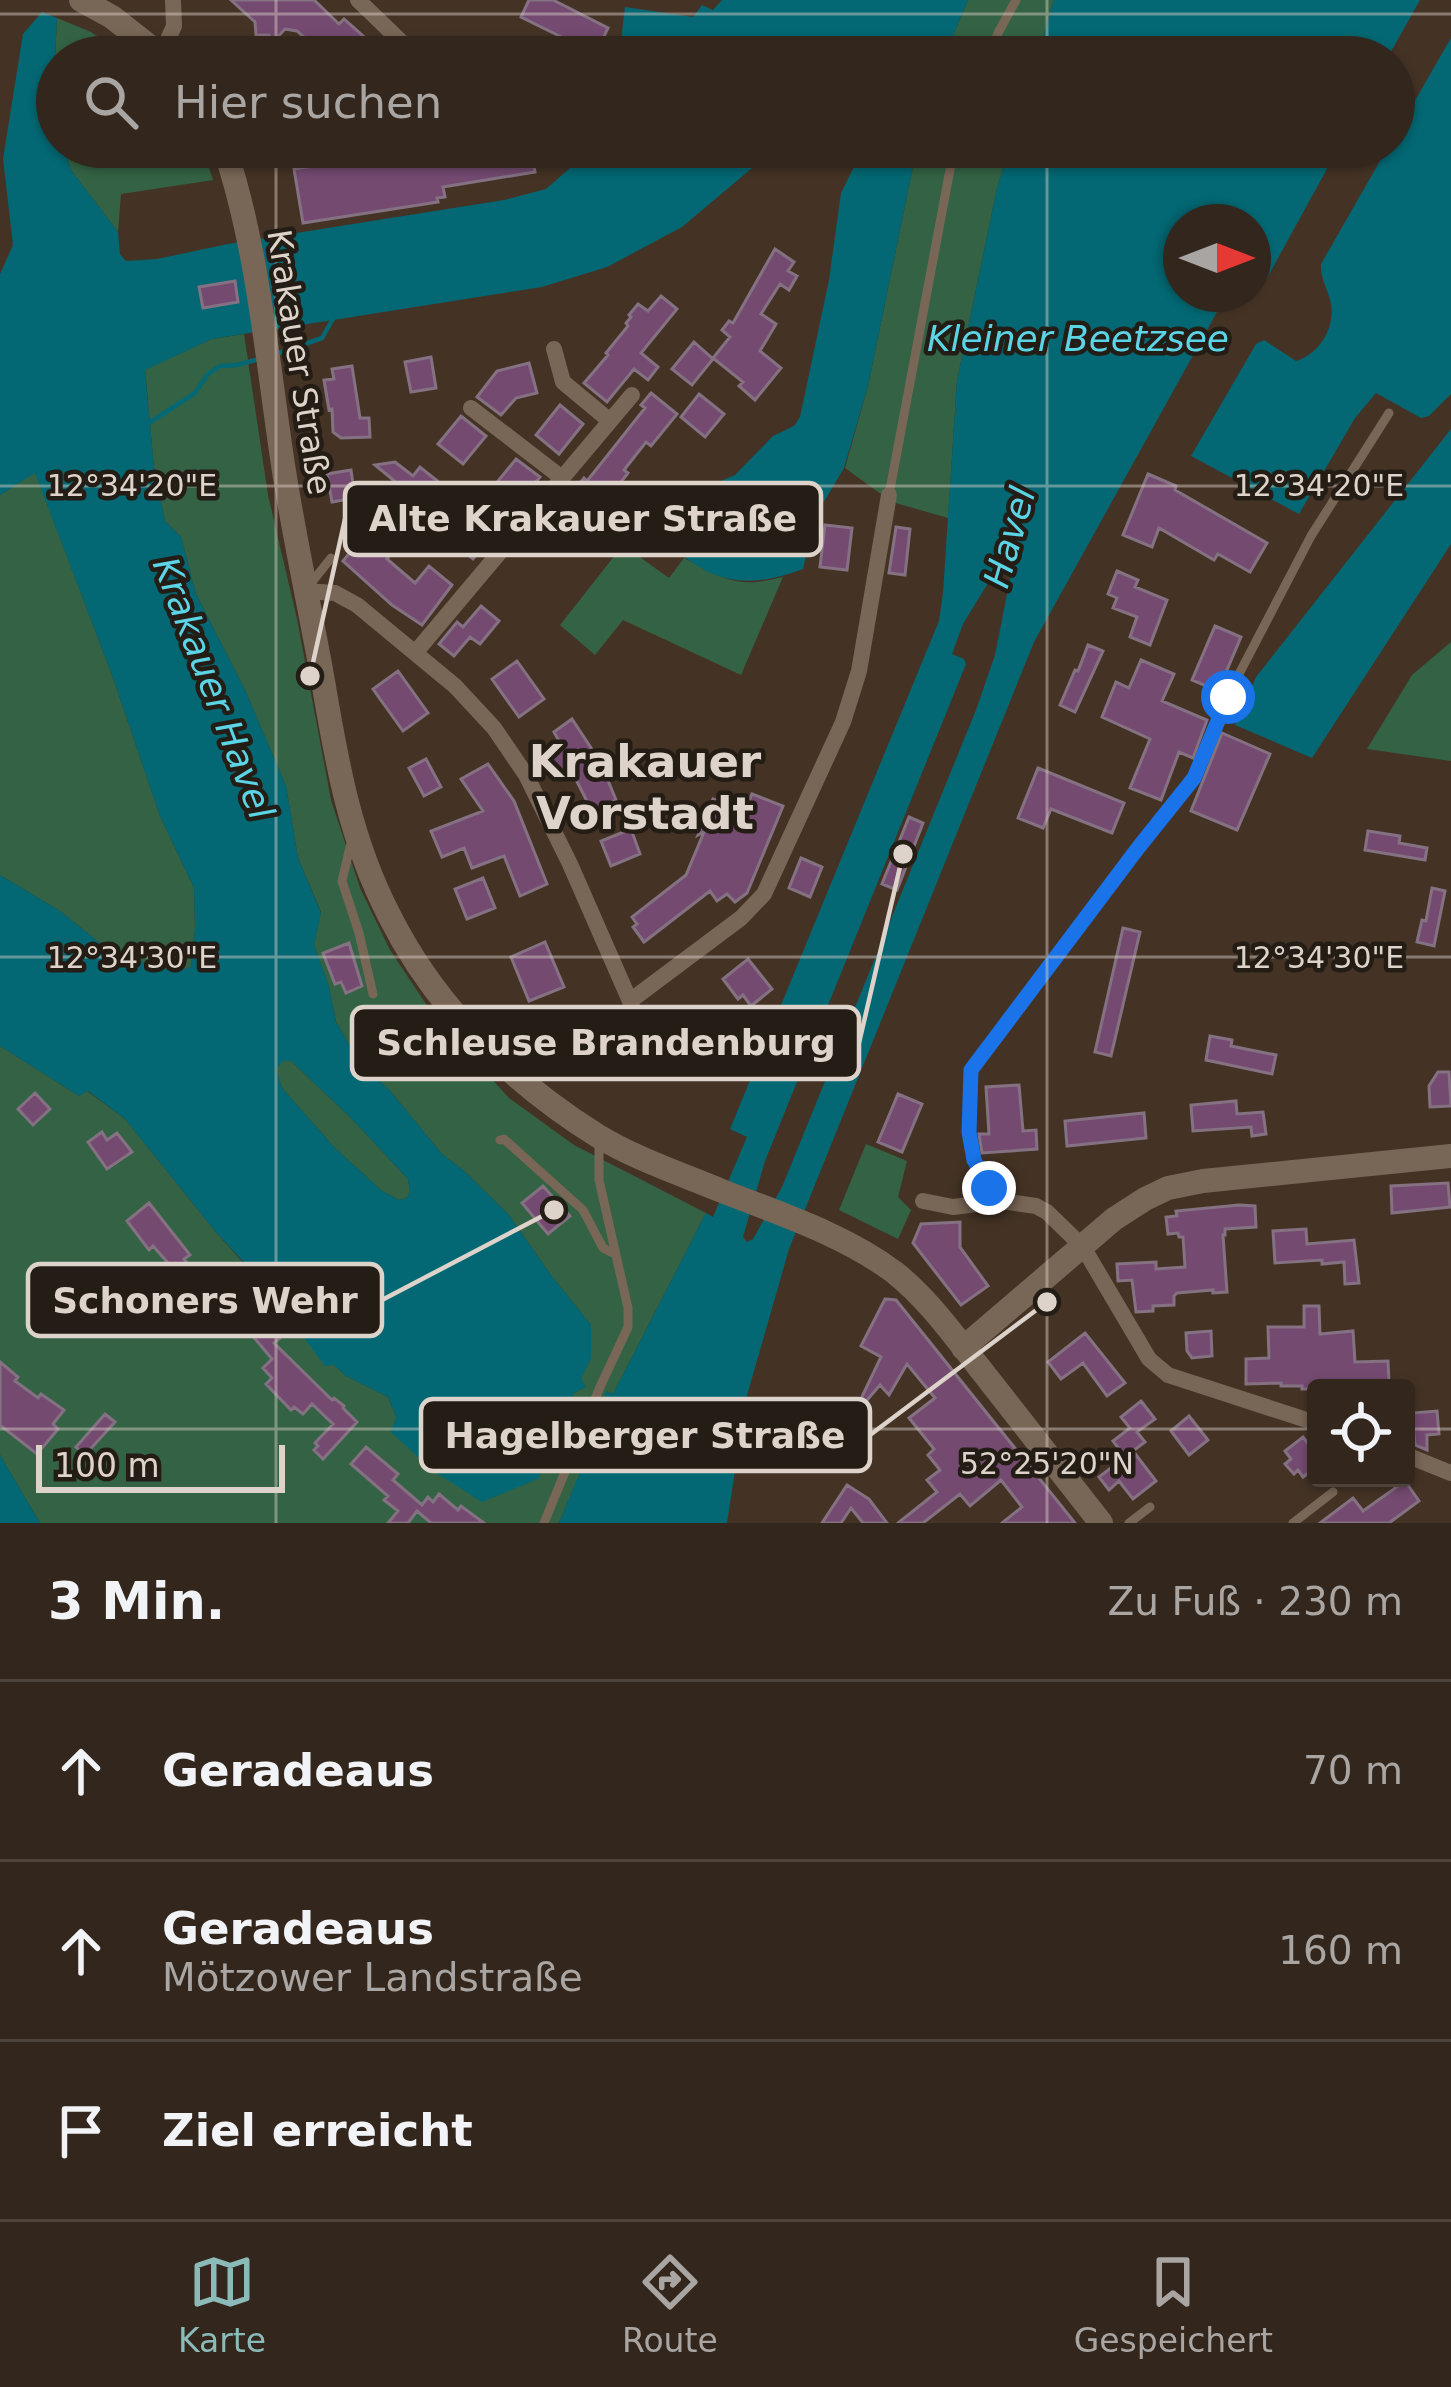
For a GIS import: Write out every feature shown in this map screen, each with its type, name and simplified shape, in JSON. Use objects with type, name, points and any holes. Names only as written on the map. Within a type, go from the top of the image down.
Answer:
[{"type":"main road","points":[[81,0],[136,36]]},
{"type":"main road","name":"Krakauer Straße","points":[[230,168],[245,224],[339,778],[353,832],[390,919],[450,1009],[522,1082],[599,1136],[841,1239],[914,1289],[1101,1523]]},
{"type":"main road","points":[[963,1348],[1114,1219],[1168,1188],[1451,1156]]},
{"type":"street","points":[[170,36],[173,0]]},
{"type":"street","points":[[358,0],[395,36]]},
{"type":"street","points":[[554,349],[563,382],[610,421]]},
{"type":"street","points":[[415,653],[632,395]]},
{"type":"street","points":[[471,408],[562,478]]},
{"type":"street","points":[[630,1001],[741,918],[764,894],[843,722],[859,671],[890,495]]},
{"type":"street","points":[[304,591],[335,593],[357,605],[455,686],[494,728],[526,775],[570,864],[630,1001],[651,1067]]},
{"type":"street","points":[[922,1201],[953,1207],[1000,1201],[1036,1206],[1082,1247],[1149,1359],[1168,1375],[1307,1420]]},
{"type":"street","points":[[1415,1459],[1451,1473]]},
{"type":"lane","points":[[997,36],[1016,0]]},
{"type":"lane","points":[[890,495],[950,168]]},
{"type":"lane","points":[[1000,1201],[974,1160],[969,1132],[971,1070],[1194,778],[1228,697],[1310,536],[1389,413]]},
{"type":"lane","points":[[304,591],[331,558]]},
{"type":"lane","points":[[353,832],[341,880],[373,994]]},
{"type":"lane","points":[[544,1523],[628,1328],[628,1308],[599,1180],[599,1136]]},
{"type":"lane","points":[[500,1140],[504,1138],[583,1210],[603,1248],[615,1254]]},
{"type":"lane","points":[[1293,1523],[1333,1492]]},
{"type":"lane","points":[[1129,1523],[1150,1507]]},
{"type":"green space","points":[[968,0],[1054,0],[1043,36],[953,36]]},
{"type":"green space","points":[[57,18],[97,36],[56,36]]},
{"type":"green space","points":[[209,168],[213,180],[121,194],[118,232],[71,170]]},
{"type":"green space","points":[[913,168],[1003,168],[957,381],[948,518],[892,502],[845,468],[868,386]]},
{"type":"green space","points":[[244,334],[268,495],[331,800],[360,888],[390,950],[434,1016],[509,1098],[574,1145],[706,1213],[613,1394],[606,1391],[611,1399],[559,1523],[40,1523],[0,1455],[0,1046],[79,1096],[87,1091],[125,1119],[215,1231],[334,1365],[388,1397],[396,1417],[561,1417],[574,1393],[585,1387],[580,1379],[591,1358],[591,1325],[508,1214],[442,1154],[357,1058],[336,1022],[314,945],[321,912],[298,858],[286,786],[245,690],[196,594],[181,537],[165,521],[154,468],[145,369],[212,339]]},
{"type":"green space","points":[[35,472],[160,816],[194,888],[191,967],[174,972],[111,952],[60,911],[0,875],[0,495]]},
{"type":"green space","points":[[623,545],[669,578],[684,558],[731,580],[783,577],[741,675],[623,620],[595,655],[560,625]]},
{"type":"green space","points":[[1451,642],[1451,761],[1367,749],[1412,675]]},
{"type":"green space","points":[[283,1060],[290,1060],[352,1119],[408,1179],[407,1198],[399,1200],[382,1191],[335,1148],[282,1088],[276,1069]]},
{"type":"green space","points":[[866,1144],[907,1161],[898,1197],[911,1210],[898,1239],[839,1210]]},
{"type":"water","points":[[722,0],[968,0],[953,36],[622,36],[625,7],[693,17],[702,5],[713,10]]},
{"type":"water","points":[[1054,0],[1420,0],[1400,36],[1043,36]]},
{"type":"water","name":"Krakauer Havel","points":[[42,12],[57,18],[56,36],[36,36],[36,168],[70,168],[118,232],[120,254],[126,261],[504,200],[546,189],[570,168],[752,168],[682,227],[607,267],[542,287],[212,339],[145,370],[154,468],[165,521],[181,537],[196,594],[245,690],[286,786],[298,858],[321,913],[314,945],[336,1022],[357,1058],[442,1154],[508,1214],[591,1325],[591,1358],[581,1379],[586,1387],[574,1393],[538,1479],[482,1502],[432,1470],[391,1432],[396,1417],[388,1397],[334,1365],[325,1366],[263,1283],[125,1119],[88,1091],[79,1096],[0,1046],[0,875],[60,911],[111,952],[174,972],[191,967],[195,929],[194,888],[160,816],[35,473],[0,495],[0,274],[13,245],[3,159],[23,34]],"holes":[[[283,1061],[291,1061],[408,1179],[407,1198],[399,1200],[382,1191],[335,1148],[282,1088],[276,1069]]]},
{"type":"water","points":[[1451,38],[1451,394],[1421,418],[1376,393],[1355,418],[1299,514],[1191,456],[1256,344],[1264,340],[1296,361],[1324,339],[1332,313],[1321,264],[1376,168],[1415,168],[1415,101]]},
{"type":"water","name":"Kleiner Beetzsee","points":[[854,168],[913,168],[868,386],[844,468],[816,515],[803,569],[752,581],[731,579],[694,564],[637,517],[657,485],[707,487],[735,475],[773,436],[794,426],[800,417],[829,280],[841,193]]},
{"type":"water","name":"Havel","points":[[1003,168],[1327,168],[1271,271],[1271,204],[1163,204],[1163,312],[1217,312],[1034,642],[789,1249],[746,1399],[727,1523],[559,1523],[610,1399],[604,1395],[606,1391],[613,1394],[706,1213],[713,1217],[747,1137],[730,1129],[939,621],[957,381]],"holes":[[[1006,564],[1011,574],[995,655],[782,1187],[747,1242],[743,1237],[765,1161],[966,664],[952,654],[963,624],[999,565]]]},
{"type":"water","points":[[1451,429],[1451,544],[1312,758],[1235,725],[1256,677]]},
{"type":"water","points":[[0,1455],[40,1523],[0,1523]]},
{"type":"building","points":[[231,0],[314,0],[339,24],[344,19],[363,36],[303,36],[285,29],[278,36],[256,35],[255,22]]},
{"type":"building","points":[[529,0],[553,0],[608,28],[604,36],[560,36],[521,17]]},
{"type":"building","points":[[534,168],[535,172],[443,187],[445,197],[437,198],[438,202],[303,223],[294,169]]},
{"type":"building","points":[[775,249],[794,262],[788,271],[797,276],[789,290],[780,284],[761,314],[776,324],[760,351],[781,368],[755,400],[739,386],[743,382],[713,358],[730,337],[722,330],[729,321],[733,323]]},
{"type":"building","points":[[235,281],[238,302],[203,308],[199,287]]},
{"type":"building","points":[[661,296],[677,309],[641,353],[658,367],[648,380],[634,369],[607,402],[584,383],[628,326],[629,315],[638,304],[648,311]]},
{"type":"building","points":[[694,342],[713,359],[692,385],[672,369]]},
{"type":"building","points":[[431,357],[436,388],[411,392],[405,362]]},
{"type":"building","points":[[529,363],[537,393],[516,398],[501,415],[477,397],[497,371]]},
{"type":"building","points":[[352,366],[360,418],[369,418],[370,437],[341,438],[333,432],[324,380],[334,379],[332,369]]},
{"type":"building","points":[[651,393],[677,414],[651,446],[646,442],[599,510],[574,490],[607,456],[645,408],[641,405]]},
{"type":"building","points":[[699,394],[724,414],[705,437],[681,417]]},
{"type":"building","points":[[560,405],[583,424],[559,454],[536,435]]},
{"type":"building","points":[[461,416],[486,436],[463,464],[438,444]]},
{"type":"building","points":[[516,459],[540,477],[473,559],[450,540]]},
{"type":"building","points":[[395,462],[413,476],[420,467],[445,487],[420,516],[396,497],[403,488],[375,465]]},
{"type":"building","points":[[351,470],[355,498],[332,502],[327,474]]},
{"type":"building","points":[[1148,474],[1176,486],[1175,490],[1267,543],[1250,572],[1218,554],[1214,560],[1159,528],[1152,547],[1123,535]]},
{"type":"building","points":[[378,525],[400,543],[387,559],[415,583],[429,566],[452,585],[422,625],[343,561]]},
{"type":"building","points":[[825,525],[852,528],[847,570],[820,567]]},
{"type":"building","points":[[896,527],[910,529],[905,575],[889,573]]},
{"type":"building","points":[[1117,571],[1138,580],[1135,587],[1167,600],[1150,645],[1130,637],[1137,617],[1113,608],[1117,598],[1108,594]]},
{"type":"building","points":[[481,606],[499,621],[480,644],[470,637],[454,656],[439,644],[457,622],[463,627]]},
{"type":"building","points":[[1215,626],[1241,637],[1218,691],[1192,680]]},
{"type":"building","points":[[1088,645],[1103,651],[1075,712],[1060,705]]},
{"type":"building","points":[[1141,660],[1174,674],[1162,701],[1207,720],[1193,758],[1179,752],[1161,800],[1130,788],[1150,739],[1102,717],[1116,682],[1129,688]]},
{"type":"building","points":[[517,661],[544,699],[519,717],[492,679]]},
{"type":"building","points":[[398,671],[428,713],[403,731],[373,689]]},
{"type":"building","points":[[572,719],[607,772],[616,800],[592,811],[569,766],[558,771],[548,758],[563,748],[554,732]]},
{"type":"building","points":[[1222,733],[1270,754],[1237,830],[1191,811]]},
{"type":"building","points":[[426,759],[441,787],[424,796],[409,768]]},
{"type":"building","points":[[488,764],[514,801],[547,884],[520,896],[504,856],[472,868],[464,848],[442,857],[431,831],[483,811],[461,779]]},
{"type":"building","points":[[1038,768],[1124,803],[1112,833],[1051,809],[1043,828],[1018,818]]},
{"type":"building","points":[[752,794],[783,806],[747,893],[735,902],[727,894],[717,901],[710,891],[644,942],[632,917],[686,875],[713,799],[744,812]]},
{"type":"building","points":[[909,817],[923,823],[897,890],[882,884]]},
{"type":"building","points":[[631,829],[640,854],[611,866],[601,841]]},
{"type":"building","points":[[1368,831],[1400,836],[1399,843],[1427,848],[1425,860],[1365,850]]},
{"type":"building","points":[[801,858],[822,867],[810,897],[789,888]]},
{"type":"building","points":[[483,878],[495,908],[467,919],[455,889]]},
{"type":"building","points":[[1432,888],[1445,891],[1434,946],[1417,942]]},
{"type":"building","points":[[1123,928],[1140,932],[1111,1056],[1095,1052]]},
{"type":"building","points":[[545,942],[564,987],[529,1001],[511,957]]},
{"type":"building","points":[[349,943],[362,986],[346,993],[341,982],[335,984],[323,953]]},
{"type":"building","points":[[748,959],[772,989],[751,1006],[743,995],[738,999],[723,979]]},
{"type":"building","points":[[1210,1036],[1232,1040],[1231,1046],[1276,1055],[1272,1074],[1206,1060]]},
{"type":"building","points":[[1438,1072],[1449,1072],[1451,1106],[1430,1107],[1429,1086]]},
{"type":"building","points":[[1019,1085],[1023,1131],[1036,1130],[1037,1149],[982,1153],[979,1134],[989,1134],[986,1087]]},
{"type":"building","points":[[35,1093],[50,1109],[33,1125],[18,1109]]},
{"type":"building","points":[[898,1094],[922,1104],[902,1152],[878,1142]]},
{"type":"building","points":[[1236,1101],[1237,1114],[1263,1112],[1266,1134],[1252,1136],[1251,1127],[1193,1131],[1191,1105]]},
{"type":"building","points":[[1144,1113],[1146,1138],[1067,1146],[1065,1121]]},
{"type":"building","points":[[102,1132],[107,1140],[117,1133],[132,1152],[107,1169],[88,1142]]},
{"type":"building","points":[[1448,1183],[1450,1207],[1392,1213],[1391,1186]]},
{"type":"building","points":[[543,1186],[570,1216],[548,1234],[522,1203]]},
{"type":"building","points":[[149,1203],[190,1255],[184,1259],[205,1285],[188,1298],[178,1286],[184,1281],[153,1246],[149,1250],[127,1221]]},
{"type":"building","points":[[1255,1206],[1256,1227],[1225,1229],[1227,1292],[1177,1293],[1174,1305],[1136,1312],[1132,1280],[1118,1281],[1117,1264],[1156,1262],[1156,1269],[1185,1267],[1183,1237],[1168,1234],[1166,1217],[1177,1216],[1176,1211]]},
{"type":"building","points":[[960,1222],[960,1247],[988,1286],[961,1305],[913,1243],[921,1224]]},
{"type":"building","points":[[1306,1229],[1307,1244],[1354,1240],[1359,1283],[1345,1284],[1344,1262],[1275,1263],[1273,1231]]},
{"type":"building","points":[[885,1299],[896,1300],[1075,1523],[1002,1523],[1022,1507],[1001,1480],[970,1506],[960,1494],[923,1523],[898,1523],[937,1492],[927,1480],[940,1470],[928,1455],[934,1449],[909,1418],[935,1398],[907,1364],[889,1395],[880,1385],[858,1405],[881,1357],[861,1346]]},
{"type":"building","points":[[249,1303],[280,1338],[274,1343],[357,1422],[323,1459],[314,1450],[315,1443],[333,1424],[312,1404],[303,1414],[294,1407],[291,1410],[266,1384],[272,1378],[263,1368],[272,1359],[236,1316]]},
{"type":"building","points":[[1304,1306],[1319,1306],[1320,1334],[1353,1331],[1355,1362],[1388,1361],[1389,1379],[1307,1379],[1307,1389],[1281,1383],[1246,1384],[1246,1359],[1269,1358],[1268,1327],[1304,1327]]},
{"type":"building","points":[[1211,1331],[1212,1356],[1192,1358],[1186,1333]]},
{"type":"building","points":[[1085,1333],[1125,1383],[1107,1396],[1083,1363],[1061,1379],[1048,1362]]},
{"type":"building","points":[[0,1362],[18,1377],[15,1381],[64,1410],[53,1424],[58,1429],[37,1454],[0,1425]]},
{"type":"building","points":[[1141,1401],[1155,1419],[1137,1432],[1145,1442],[1125,1457],[1113,1441],[1130,1428],[1121,1417]]},
{"type":"building","points":[[1437,1411],[1439,1434],[1427,1435],[1427,1450],[1415,1445],[1415,1413]]},
{"type":"building","points":[[105,1414],[115,1422],[85,1455],[76,1447]]},
{"type":"building","points":[[1189,1416],[1208,1440],[1189,1455],[1171,1431]]},
{"type":"building","points":[[1303,1437],[1307,1474],[1303,1477],[1298,1470],[1294,1474],[1285,1464],[1291,1459],[1285,1451]]},
{"type":"building","points":[[366,1447],[398,1474],[393,1480],[422,1505],[439,1494],[484,1523],[431,1523],[417,1511],[408,1523],[388,1523],[398,1511],[351,1464]]},
{"type":"building","points":[[1133,1451],[1156,1481],[1133,1499],[1119,1481],[1109,1490],[1099,1477]]},
{"type":"building","points":[[847,1485],[869,1499],[887,1523],[863,1523],[851,1508],[841,1523],[822,1523]]},
{"type":"building","points":[[1397,1487],[1409,1487],[1419,1501],[1389,1523],[1320,1523],[1353,1498],[1363,1511]]},
{"type":"waterway","points":[[276,354],[322,338],[334,317]]},
{"type":"waterway","points":[[149,423],[195,393],[220,366],[259,359]]},
{"type":"place","name":"Alte Krakauer Straße","points":[[310,676]]},
{"type":"place","name":"Schleuse Brandenburg","points":[[903,854]]},
{"type":"place","name":"Schoners Wehr","points":[[554,1210]]},
{"type":"place","name":"Hagelberger Straße","points":[[1047,1302]]},
{"type":"district","name":"Krakauer Vorstadt","points":[[645,787]]},
{"type":"route","points":[[989,1188],[974,1160],[969,1132],[971,1070],[1194,778],[1228,697]]}]
